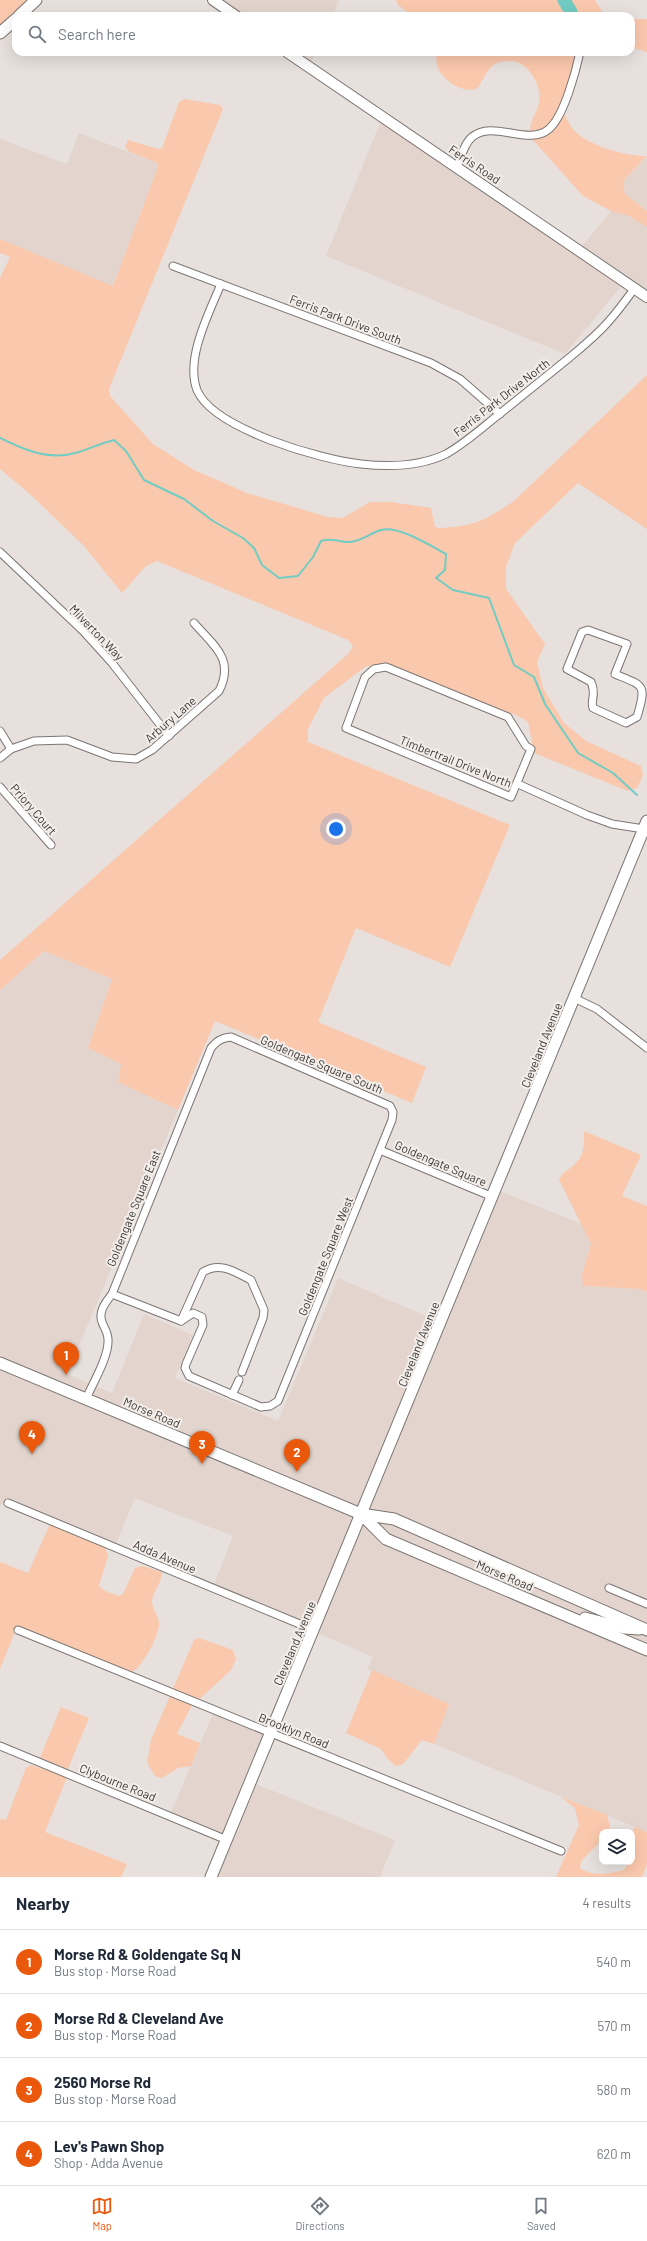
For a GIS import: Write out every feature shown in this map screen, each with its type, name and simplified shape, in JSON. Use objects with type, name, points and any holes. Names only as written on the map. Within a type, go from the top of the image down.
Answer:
[{"type":"main road","points":[[23,12],[36,0]]},
{"type":"main road","points":[[213,0],[230,12]]},
{"type":"main road","points":[[0,33],[12,22]]},
{"type":"main road","name":"Ferris Road","points":[[293,56],[647,298]]},
{"type":"main road","name":"Cleveland Avenue","points":[[211,1877],[645,825]]},
{"type":"main road","name":"Morse Road","points":[[0,1363],[361,1514],[394,1519],[647,1630]]},
{"type":"main road","name":"Morse Road","points":[[361,1514],[386,1539],[644,1647]]},
{"type":"main road","points":[[556,1611],[624,1628],[647,1630]]},
{"type":"street","points":[[457,167],[466,144],[472,136],[481,132],[535,135],[549,129],[558,117],[573,81],[579,56]]},
{"type":"street","name":"Ferris Park Drive South","points":[[172,266],[431,363],[460,379],[500,414]]},
{"type":"street","name":"Ferris Park Drive North","points":[[221,284],[202,332],[195,355],[193,373],[197,391],[208,407],[223,419],[259,436],[310,453],[361,464],[413,464],[445,454],[482,430],[598,332],[608,322],[634,289]]},
{"type":"street","name":"Milverton Way","points":[[0,552],[88,636],[112,663],[169,736]]},
{"type":"street","name":"Arbury Lane","points":[[0,758],[11,749],[34,741],[68,740],[112,757],[136,759],[152,750],[219,691],[225,680],[226,666],[222,654],[194,623]]},
{"type":"street","points":[[595,631],[627,644],[615,674],[642,685],[645,691],[644,709],[637,717],[626,723],[593,708],[592,702],[595,694],[591,682],[585,677],[566,669],[582,632],[595,631]]},
{"type":"street","name":"Timbertrail Drive North","points":[[386,667],[508,717],[526,746],[531,749],[518,784],[511,797],[346,728],[365,677],[374,669],[386,667]]},
{"type":"street","points":[[0,731],[11,749]]},
{"type":"street","name":"Timbertrail Drive North","points":[[518,784],[599,820],[612,824],[645,825]]},
{"type":"street","name":"Priory Court","points":[[0,787],[51,845]]},
{"type":"street","points":[[574,998],[597,1009],[647,1048]]},
{"type":"street","name":"Goldengate Square South","points":[[231,1037],[384,1102],[390,1106],[393,1112],[392,1120]]},
{"type":"street","name":"Goldengate Square East","points":[[86,1399],[106,1353],[108,1340],[106,1329],[102,1322],[101,1310],[112,1294],[211,1048],[223,1038],[231,1037]]},
{"type":"street","name":"Goldengate Square West","points":[[232,1395],[261,1407],[270,1406],[278,1401],[392,1120]]},
{"type":"street","name":"Goldengate Square","points":[[380,1150],[492,1197]]},
{"type":"street","points":[[181,1322],[203,1272],[209,1268],[222,1267],[251,1280],[264,1310],[264,1318],[242,1372]]},
{"type":"street","points":[[112,1294],[181,1322]]},
{"type":"street","points":[[181,1322],[193,1314],[199,1315],[203,1321],[186,1364],[186,1373],[188,1376],[232,1395],[239,1380]]},
{"type":"street","name":"Adda Avenue","points":[[8,1502],[314,1630]]},
{"type":"street","points":[[608,1588],[647,1604]]},
{"type":"street","name":"Brooklyn Road","points":[[18,1630],[561,1851]]},
{"type":"street","name":"Clybourne Road","points":[[0,1746],[227,1840]]},
{"type":"shaded area","points":[[0,0],[27,0],[14,12],[12,12],[12,14],[0,25]]},
{"type":"shaded area","points":[[209,0],[340,0],[334,12],[227,12]]},
{"type":"shaded area","points":[[396,0],[595,0],[602,12],[408,12],[398,5]]},
{"type":"shaded area","points":[[635,19],[647,19],[647,52],[635,48]]},
{"type":"shaded area","points":[[293,56],[314,56],[309,67]]},
{"type":"shaded area","points":[[436,56],[579,56],[563,112],[572,128],[586,140],[618,152],[647,156],[625,179],[623,184],[625,194],[647,211],[647,227],[629,216],[611,211],[583,196],[531,138],[530,127],[540,97],[539,90],[533,76],[523,65],[511,61],[498,63],[490,68],[478,88],[472,90],[460,88],[448,81],[439,71]]},
{"type":"shaded area","points":[[184,99],[220,105],[223,109],[109,389],[110,396],[153,444],[194,470],[247,493],[328,517],[343,518],[370,502],[391,502],[431,508],[435,527],[462,526],[487,518],[514,501],[647,375],[647,529],[578,483],[515,543],[506,567],[506,589],[545,644],[537,662],[543,688],[564,723],[586,741],[641,766],[643,775],[637,788],[628,791],[534,753],[528,722],[516,715],[383,663],[365,667],[324,698],[308,729],[308,742],[510,825],[450,967],[356,928],[318,1022],[426,1067],[412,1103],[215,1021],[178,1110],[118,1082],[121,1064],[88,1048],[112,979],[44,951],[0,990],[0,960],[349,653],[353,646],[348,640],[157,561],[146,566],[122,593],[84,546],[31,495],[0,469],[0,278],[10,257],[0,253],[0,239],[113,286],[158,167],[157,163],[128,151],[125,147],[128,140],[158,149],[162,148],[179,102]]},
{"type":"shaded area","points":[[382,118],[578,251],[611,211],[629,216],[647,227],[647,298],[624,283],[565,354],[326,256]]},
{"type":"shaded area","points":[[79,133],[157,163],[158,167],[113,287],[0,239],[0,139],[67,164]]},
{"type":"shaded area","points":[[647,157],[647,211],[625,194],[623,184],[625,179]]},
{"type":"shaded area","points":[[44,951],[112,979],[88,1048],[121,1064],[118,1082],[178,1110],[67,1374],[112,1393],[144,1314],[193,1335],[175,1378],[278,1421],[338,1278],[440,1322],[495,1189],[582,1224],[591,1244],[582,1274],[583,1286],[639,1289],[647,1292],[647,1832],[434,1744],[449,1704],[367,1669],[373,1657],[213,1587],[233,1536],[135,1498],[114,1549],[0,1504],[0,990]]},
{"type":"shaded area","points":[[584,1131],[641,1155],[622,1196],[647,1206],[647,1292],[639,1289],[583,1286],[582,1274],[591,1244],[559,1180],[562,1175],[581,1157]]},
{"type":"shaded area","points":[[50,1524],[104,1545],[108,1556],[99,1586],[105,1591],[119,1596],[123,1594],[135,1568],[142,1566],[162,1572],[161,1580],[152,1601],[159,1621],[158,1629],[149,1652],[134,1671],[130,1673],[17,1627],[0,1669],[0,1562],[28,1573]]},
{"type":"shaded area","points":[[199,1638],[233,1650],[236,1659],[231,1670],[191,1707],[177,1734],[200,1743],[191,1766],[178,1768],[162,1778],[155,1776],[147,1763],[151,1740],[194,1640]]},
{"type":"shaded area","points":[[372,1670],[449,1704],[434,1744],[422,1740],[403,1764],[395,1766],[381,1749],[346,1733]]},
{"type":"shaded area","points":[[61,1707],[89,1718],[67,1771],[39,1760]]},
{"type":"shaded area","points":[[214,1711],[271,1733],[251,1782],[395,1840],[380,1877],[209,1877],[225,1837],[170,1815]]},
{"type":"shaded area","points":[[31,1765],[67,1777],[45,1832],[127,1864],[121,1877],[0,1877],[0,1819],[6,1820],[26,1768]]},
{"type":"shaded area","points":[[561,1797],[607,1815],[610,1827],[609,1829],[599,1829],[599,1843],[581,1861],[580,1868],[590,1873],[601,1874],[624,1870],[627,1865],[635,1865],[634,1829],[635,1827],[647,1832],[647,1864],[642,1877],[556,1877],[579,1825],[575,1808]]},
{"type":"waterway","points":[[564,0],[571,12]]},
{"type":"waterway","points":[[0,438],[29,451],[48,455],[68,455],[114,440],[126,451],[144,480],[184,499],[213,521],[243,538],[254,548],[262,565],[279,578],[298,576],[313,557],[321,541],[355,541],[363,539],[381,530],[388,529],[405,533],[446,554],[445,570],[436,578],[453,590],[489,598],[514,665],[534,677],[545,704],[578,753],[613,773],[637,795]]},
{"type":"place","name":"Morse Rd & Goldengate Sq N","points":[[66,1375]]},
{"type":"place","name":"Lev's Pawn Shop","points":[[32,1454]]},
{"type":"place","name":"2560 Morse Rd","points":[[202,1464]]},
{"type":"place","name":"Morse Rd & Cleveland Ave","points":[[297,1472]]}]
